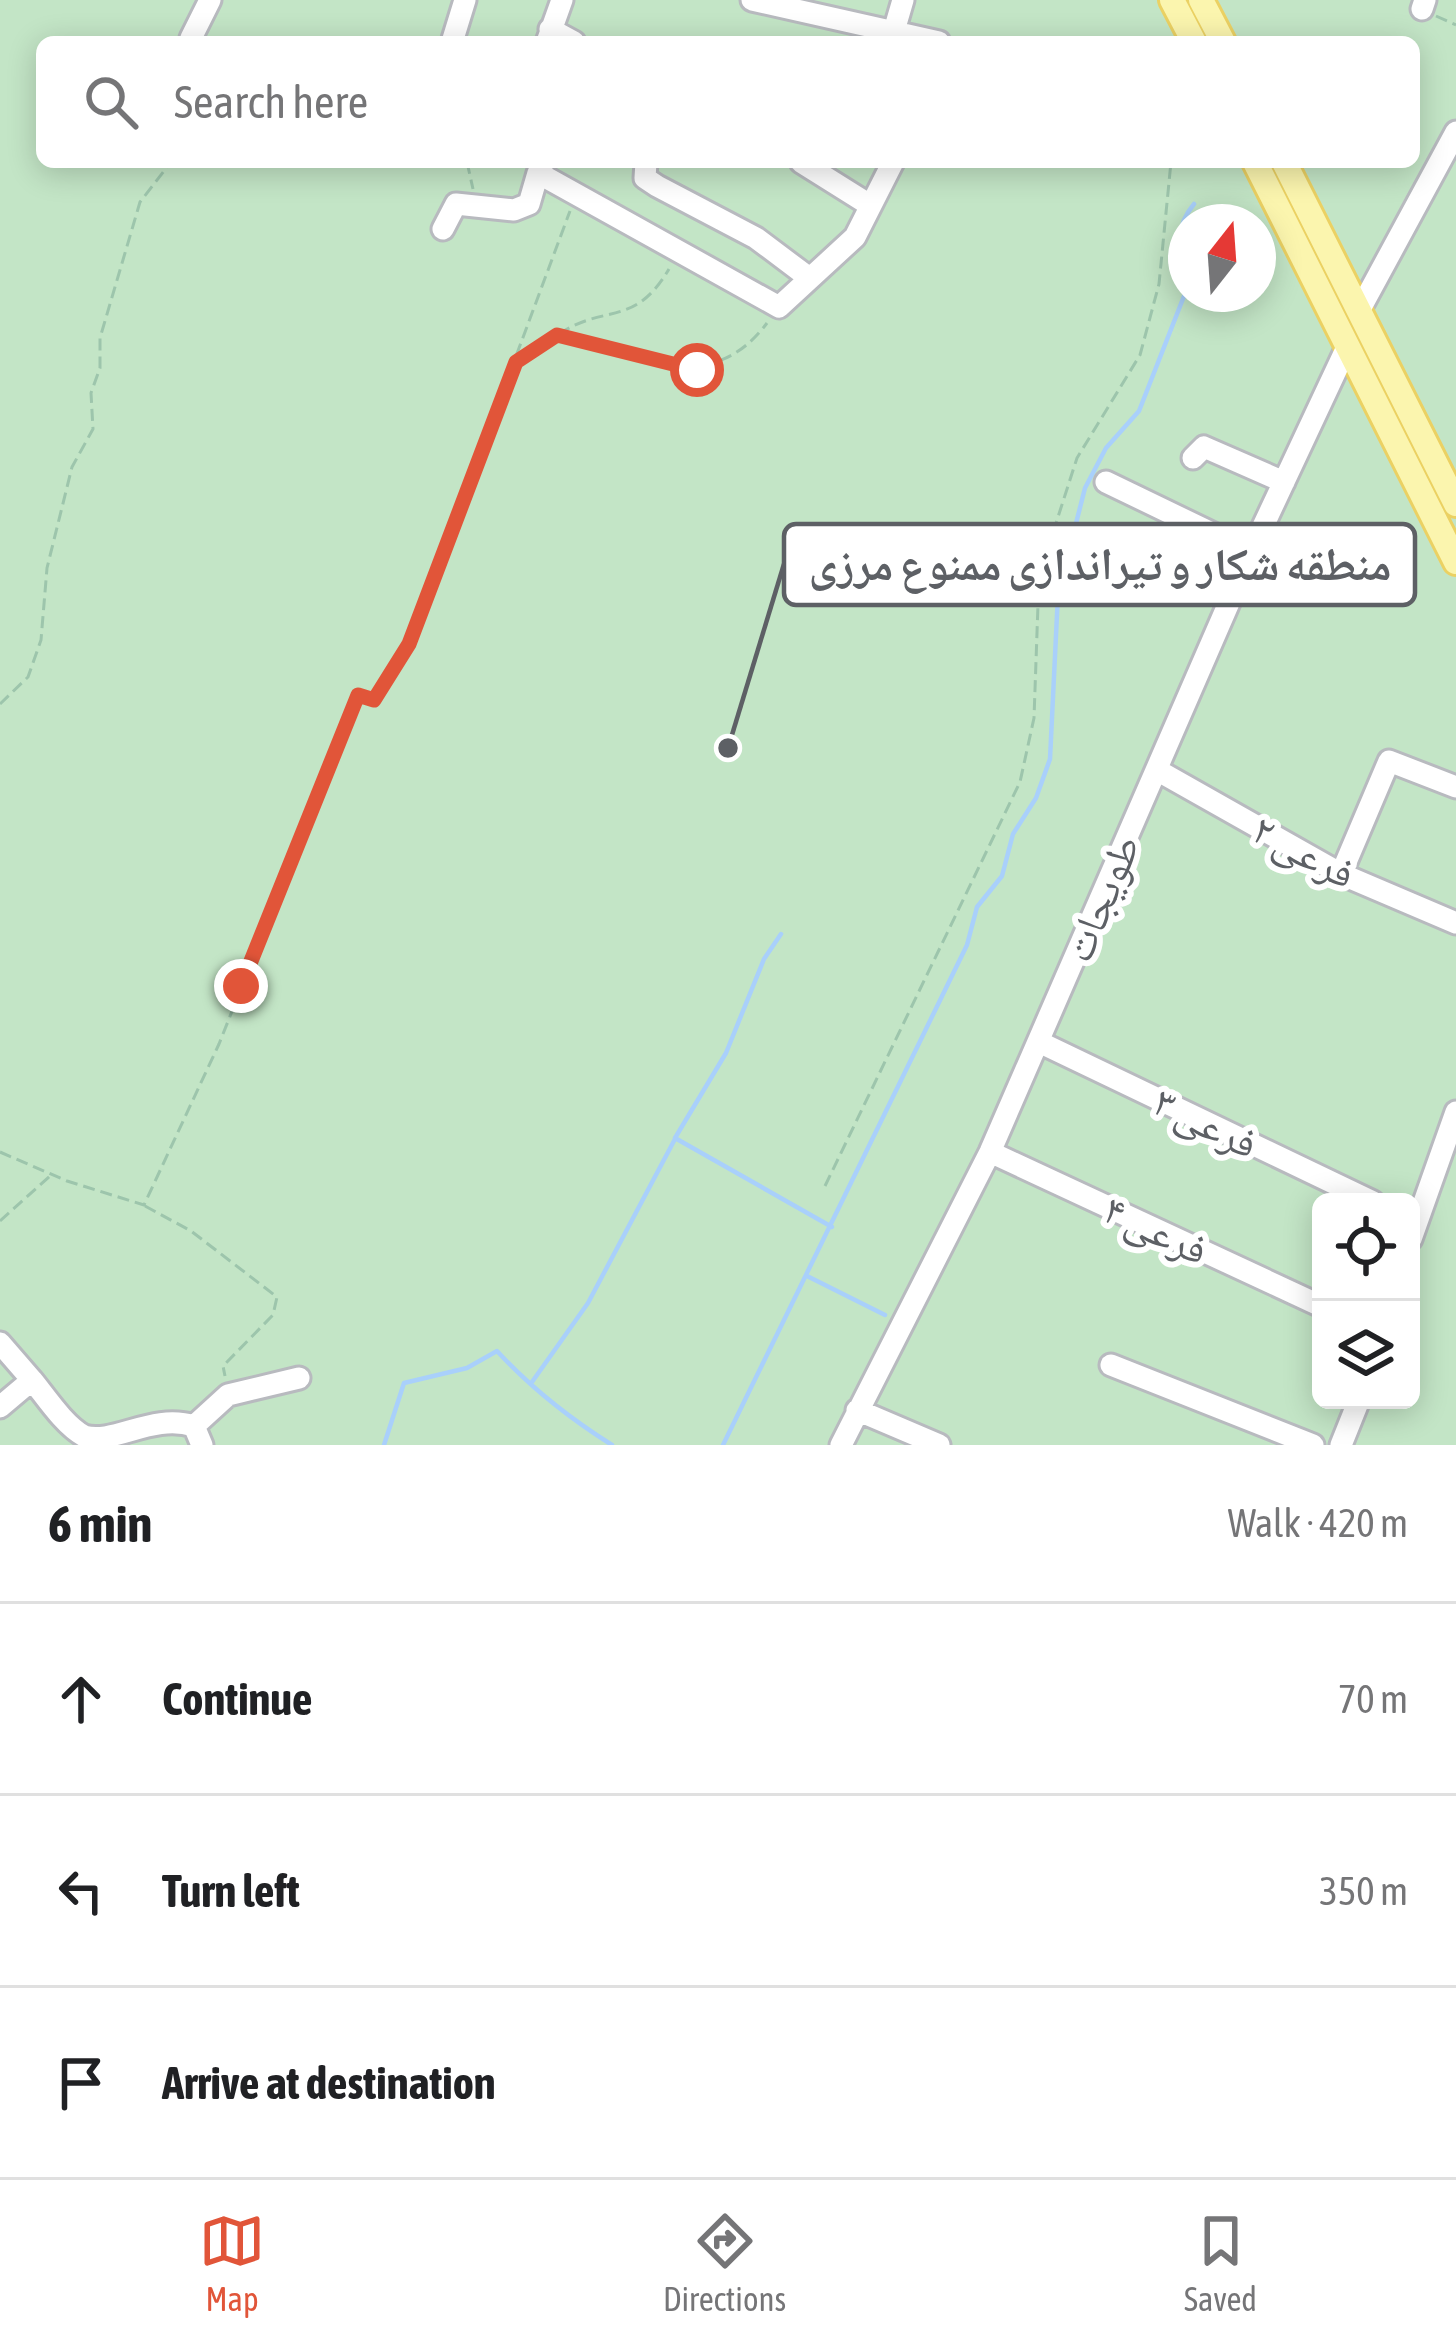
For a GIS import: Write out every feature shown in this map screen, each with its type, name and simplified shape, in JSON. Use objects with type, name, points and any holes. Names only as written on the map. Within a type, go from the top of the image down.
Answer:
[{"type":"main road","points":[[1172,0],[1191,36]]},
{"type":"main road","points":[[1202,0],[1219,36]]},
{"type":"main road","points":[[1259,168],[1456,562]]},
{"type":"main road","points":[[1287,168],[1456,504]]},
{"type":"street","points":[[192,36],[210,0]]},
{"type":"street","points":[[454,36],[465,0]]},
{"type":"street","points":[[549,36],[562,0]]},
{"type":"street","points":[[752,0],[906,36],[903,0]]},
{"type":"street","points":[[1359,311],[1456,132]]},
{"type":"street","points":[[646,168],[645,178],[756,238],[808,277]]},
{"type":"street","points":[[811,168],[868,204]]},
{"type":"street","points":[[443,229],[457,204],[514,210],[529,204],[547,173],[779,307],[855,237],[889,168]]},
{"type":"street","name":"طویجات","points":[[841,1445],[990,1152],[1251,553],[1348,345]]},
{"type":"street","points":[[1192,458],[1204,447],[1284,482]]},
{"type":"street","points":[[1106,482],[1251,553]]},
{"type":"street","points":[[1341,874],[1389,761],[1456,788]]},
{"type":"street","name":"فرعی ۲","points":[[1157,770],[1341,874],[1456,923]]},
{"type":"street","name":"فرعی ۳","points":[[1039,1042],[1354,1193]]},
{"type":"street","points":[[1420,1206],[1456,1112]]},
{"type":"street","name":"فرعی ۴","points":[[990,1152],[1312,1302]]},
{"type":"street","points":[[0,1343],[82,1436],[106,1441],[145,1424],[176,1420],[198,1436],[228,1395],[299,1378]]},
{"type":"street","points":[[1111,1365],[1312,1445]]},
{"type":"street","points":[[0,1407],[32,1379]]},
{"type":"street","points":[[1340,1445],[1355,1409]]},
{"type":"street","points":[[857,1410],[939,1445]]},
{"type":"path","points":[[1424,5],[1456,25]]},
{"type":"path","points":[[0,704],[28,677],[41,640],[47,568],[72,467],[93,429],[91,393],[100,368],[100,338],[140,202],[166,168]]},
{"type":"path","points":[[469,168],[479,204]]},
{"type":"path","points":[[825,1186],[1020,782],[1034,718],[1039,576],[1078,458],[1140,356],[1159,284],[1170,168]]},
{"type":"path","points":[[144,1205],[219,1044],[358,695],[374,700],[409,644],[568,221],[570,208],[547,173]]},
{"type":"path","points":[[516,362],[557,335],[652,298],[680,251]]},
{"type":"path","points":[[557,335],[697,370],[757,336],[779,307]]},
{"type":"path","points":[[0,1152],[52,1175],[144,1205],[191,1231],[277,1297],[273,1315],[224,1366],[228,1395]]},
{"type":"path","points":[[0,1221],[52,1175]]},
{"type":"green space","points":[[0,0],[1456,0],[1456,1445],[0,1445]]},
{"type":"waterway","points":[[723,1445],[967,945],[977,907],[1002,876],[1013,834],[1036,798],[1050,759],[1058,594],[1085,488],[1106,448],[1139,411],[1178,312]]},
{"type":"waterway","points":[[781,934],[764,959],[726,1053],[675,1138],[832,1227]]},
{"type":"waterway","points":[[532,1382],[588,1303],[675,1139]]},
{"type":"waterway","points":[[807,1276],[885,1315]]},
{"type":"waterway","points":[[384,1445],[404,1383],[467,1368],[497,1351],[551,1402],[612,1445]]},
{"type":"place","name":"منطقه شکار و تیراندازی ممنوع مرزی","points":[[728,748]]},
{"type":"route","points":[[241,986],[358,695],[374,700],[409,644],[516,362],[557,335],[697,370]]}]
